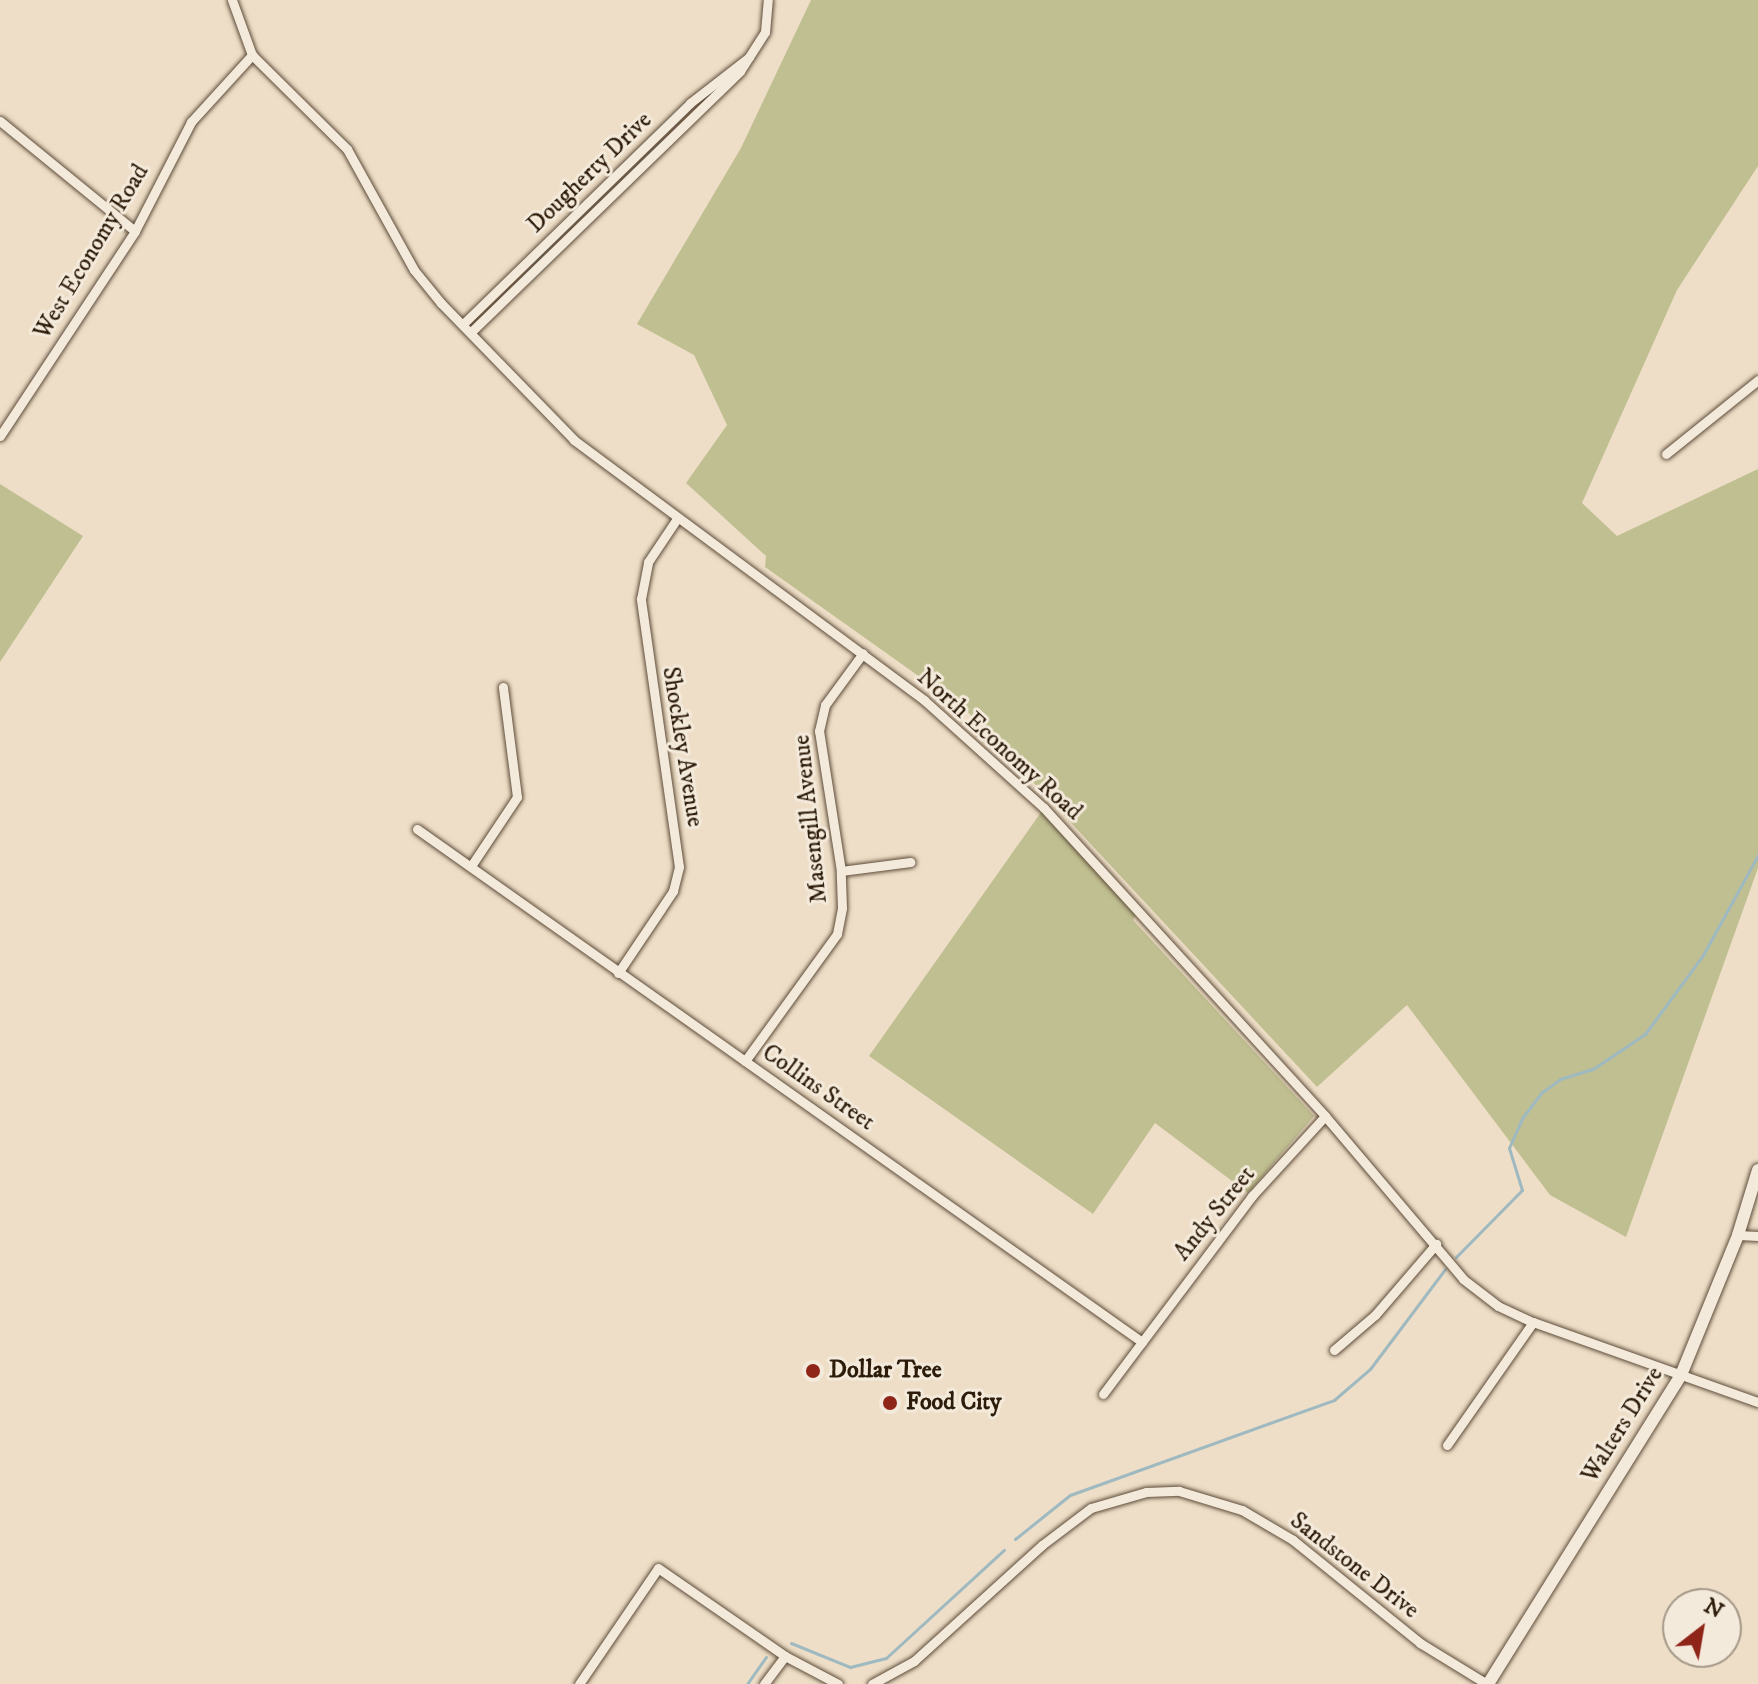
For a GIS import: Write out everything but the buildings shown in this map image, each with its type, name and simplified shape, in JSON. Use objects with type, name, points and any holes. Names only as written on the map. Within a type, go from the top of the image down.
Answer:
[{"type":"street","points":[[232,0],[252,55]]},
{"type":"street","name":"Dougherty Drive","points":[[471,332],[740,71],[765,32],[768,0]]},
{"type":"street","name":"West Economy Road","points":[[0,436],[135,231],[191,122],[252,55]]},
{"type":"street","name":"North Economy Road","points":[[252,55],[347,149],[422,283],[574,440],[676,520],[863,653],[1044,808],[1325,1116],[1463,1279],[1498,1306],[1533,1322],[1758,1402]]},
{"type":"street","name":"Dougherty Drive","points":[[463,324],[713,82],[749,57]]},
{"type":"street","points":[[0,121],[135,231]]},
{"type":"street","points":[[566,223],[575,231]]},
{"type":"street","points":[[1666,454],[1758,380]]},
{"type":"street","name":"Shockley Avenue","points":[[618,973],[673,891],[679,867],[641,599],[648,562],[676,520]]},
{"type":"street","name":"Masengill Avenue","points":[[745,1061],[837,934],[842,908],[841,871],[819,731],[825,705],[863,653]]},
{"type":"street","points":[[471,866],[517,797],[503,687]]},
{"type":"street","name":"Collins Street","points":[[417,829],[1142,1342]]},
{"type":"street","points":[[841,871],[910,862]]},
{"type":"street","name":"Andy Street","points":[[1142,1342],[1252,1196],[1325,1116]]},
{"type":"street","name":"Walters Drive","points":[[1488,1684],[1681,1375],[1738,1235],[1758,1170]]},
{"type":"street","points":[[1738,1235],[1758,1236]]},
{"type":"street","points":[[1334,1350],[1375,1315],[1436,1244]]},
{"type":"street","points":[[1447,1445],[1533,1322]]},
{"type":"street","points":[[1103,1394],[1142,1342]]},
{"type":"street","name":"Sandstone Drive","points":[[872,1684],[914,1661],[1035,1551],[1091,1508],[1146,1492],[1179,1491],[1242,1510],[1281,1532],[1420,1643],[1488,1684]]},
{"type":"street","points":[[579,1684],[658,1568],[785,1656],[838,1684]]},
{"type":"street","points":[[764,1684],[785,1656]]},
{"type":"shaded area","points":[[811,0],[1758,0],[1758,166],[1677,290],[1582,503],[1617,536],[1758,469],[1758,868],[1626,1237],[1550,1195],[1407,1005],[1317,1087],[965,709],[765,567],[766,556],[686,483],[727,425],[694,355],[637,324],[741,148]]},
{"type":"shaded area","points":[[0,484],[83,536],[0,662]]},
{"type":"shaded area","points":[[1044,808],[1138,911],[1133,920],[1314,1116],[1248,1193],[1155,1123],[1093,1214],[869,1056]]},
{"type":"waterway","points":[[1456,1257],[1522,1190],[1509,1148],[1523,1117],[1541,1093],[1560,1079],[1593,1069],[1645,1034],[1703,955],[1758,855]]},
{"type":"waterway","points":[[1015,1539],[1070,1495],[1334,1400],[1370,1369],[1445,1269]]},
{"type":"waterway","points":[[791,1643],[850,1667],[886,1658],[1004,1550]]},
{"type":"waterway","points":[[747,1684],[766,1657]]},
{"type":"place","name":"Dollar Tree","points":[[813,1371]]},
{"type":"place","name":"Food City","points":[[890,1403]]}]
